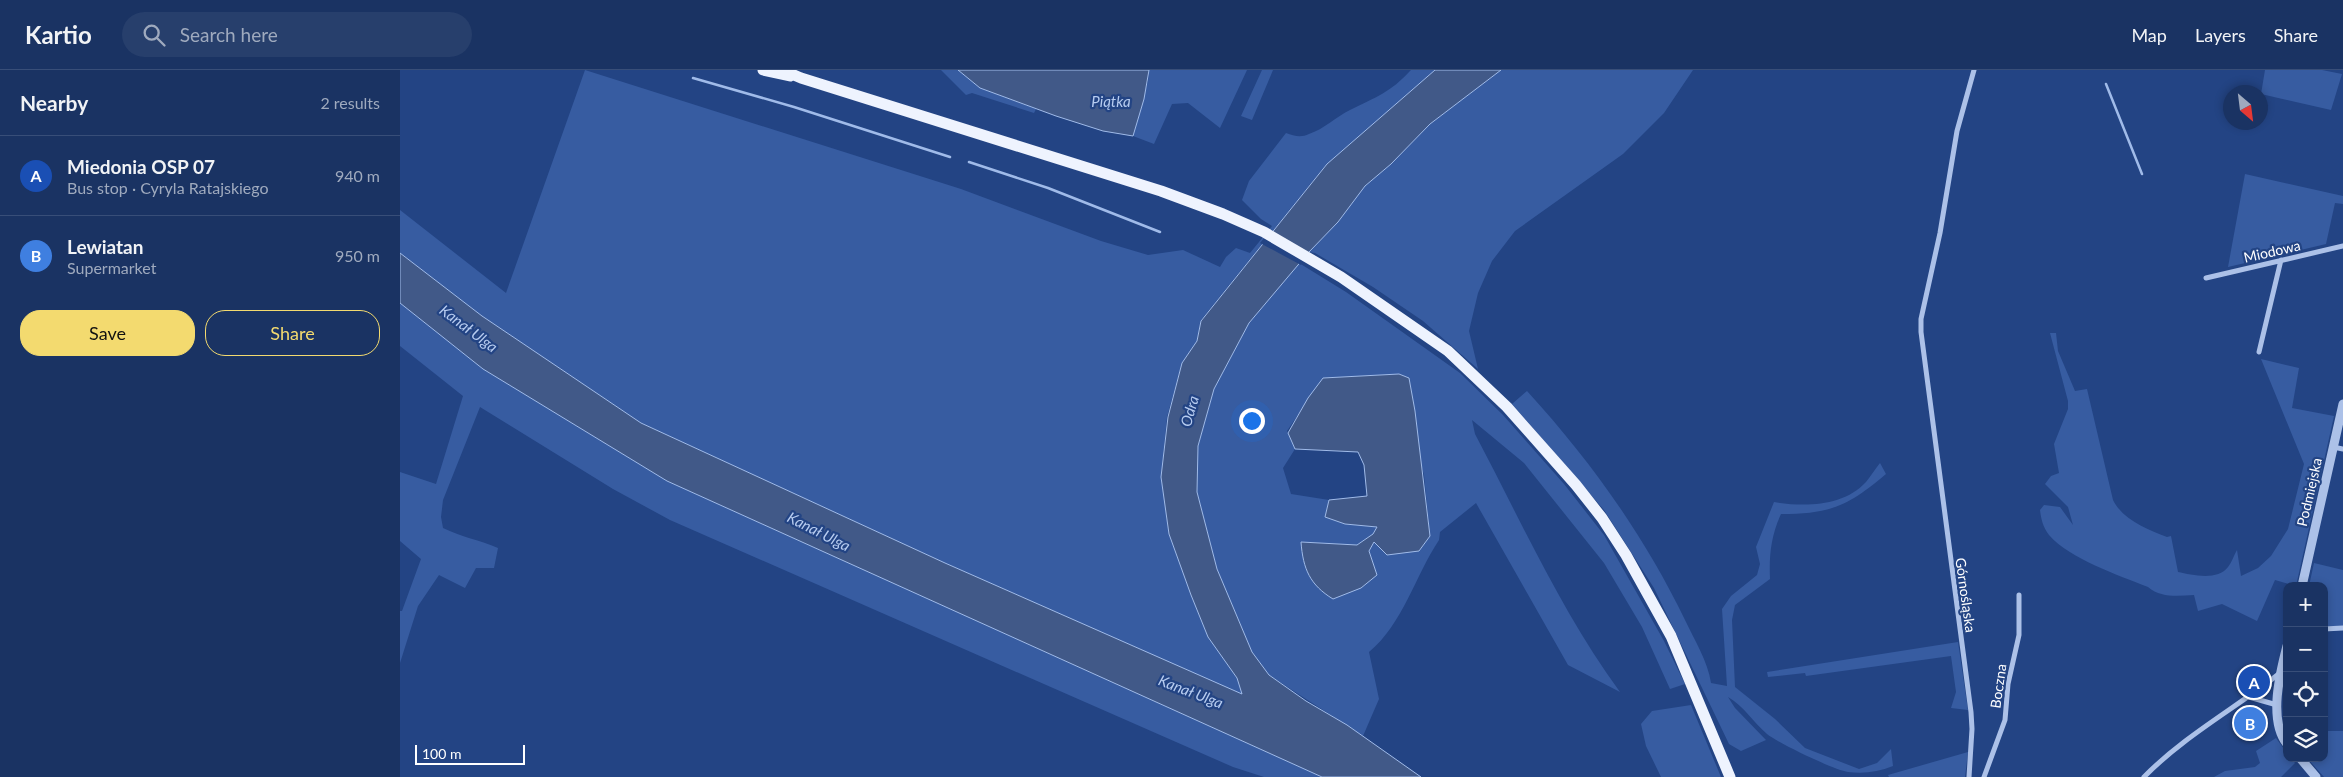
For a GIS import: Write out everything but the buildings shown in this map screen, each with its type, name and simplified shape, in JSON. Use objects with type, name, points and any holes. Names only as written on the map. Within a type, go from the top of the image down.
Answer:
[{"type":"main road","points":[[763,70],[801,78]]},
{"type":"main road","points":[[782,70],[801,78],[1161,191],[1223,214],[1264,232],[1341,277],[1448,352],[1506,407],[1576,485],[1602,518],[1649,594],[1671,636],[1694,686],[1730,777]]},
{"type":"street","name":"Górnośląska","points":[[1969,777],[1972,720],[1937,462],[1934,416],[1922,348],[1921,319],[1940,233],[1957,131],[1974,70]]},
{"type":"street","name":"Miodowa","points":[[2206,278],[2343,246]]},
{"type":"street","points":[[2259,352],[2281,260]]},
{"type":"street","name":"Podmiejska","points":[[2303,582],[2343,404]]},
{"type":"street","points":[[2333,447],[2343,449]]},
{"type":"street","name":"Boczna","points":[[1984,777],[2005,720],[2008,684],[2019,635],[2019,596]]},
{"type":"street","points":[[2328,629],[2343,628]]},
{"type":"street","points":[[2283,661],[2277,705],[2280,730],[2283,736]]},
{"type":"street","points":[[2144,777],[2156,764],[2280,673]]},
{"type":"street","points":[[2249,697],[2277,705]]},
{"type":"street","points":[[2303,762],[2316,777]]},
{"type":"shaded area","points":[[585,70],[961,189],[1101,241],[1148,255],[1183,250],[1220,267],[1226,257],[1236,248],[1250,253],[1272,226],[1261,219],[1242,200],[1249,181],[1286,133],[1300,136],[1314,132],[1345,113],[1375,98],[1411,70],[1435,70],[1324,167],[1201,320],[1197,341],[1182,363],[1167,417],[1161,477],[1169,534],[1208,637],[1237,678],[1243,695],[945,563],[641,423],[482,316],[400,253],[400,210],[506,293]]},
{"type":"shaded area","points":[[941,70],[958,70],[980,88],[1036,109],[1034,113],[972,93],[966,95]]},
{"type":"shaded area","points":[[1149,70],[1247,70],[1220,128],[1188,103],[1172,104],[1154,144],[1133,136],[1148,81]]},
{"type":"shaded area","points":[[1262,70],[1273,70],[1252,120],[1241,116]]},
{"type":"shaded area","points":[[1501,70],[1693,70],[1664,113],[1623,154],[1515,231],[1492,261],[1478,293],[1469,331],[1478,369],[1423,321],[1373,287],[1315,253],[1309,252],[1338,222],[1365,186],[1391,164],[1430,124]]},
{"type":"shaded area","points":[[2265,70],[2322,70],[2342,74],[2331,110],[2268,96],[2268,85],[2262,85]]},
{"type":"shaded area","points":[[2245,174],[2343,196],[2343,204],[2335,203],[2326,244],[2228,267]]},
{"type":"shaded area","points":[[1299,263],[1346,292],[1460,373],[1503,415],[1564,484],[1604,535],[1664,641],[1685,684],[1670,689],[1642,627],[1604,563],[1524,463],[1472,420],[1475,434],[1543,566],[1579,631],[1620,692],[1568,665],[1476,503],[1440,532],[1439,540],[1400,614],[1381,641],[1369,652],[1379,699],[1363,736],[1269,675],[1252,652],[1217,569],[1197,492],[1198,446],[1214,389],[1249,323]],"holes":[[[1399,374],[1409,378],[1415,411],[1419,456],[1424,475],[1430,536],[1419,551],[1374,541],[1369,551],[1376,575],[1361,588],[1302,542],[1357,545],[1373,534],[1377,527],[1345,524],[1325,517],[1329,500],[1291,494],[1283,468],[1295,449],[1287,431],[1323,378]]]},
{"type":"shaded area","points":[[400,303],[483,369],[667,481],[1322,777],[1264,777],[1233,767],[670,520],[613,489],[480,407],[443,500],[441,517],[443,528],[498,548],[494,568],[476,568],[465,588],[439,575],[418,606],[400,663],[400,611],[402,611],[421,559],[400,541],[400,472],[436,484],[463,396],[400,346]]},
{"type":"shaded area","points":[[2050,333],[2056,333],[2058,351],[2075,391],[2087,389],[2113,500],[2117,507],[2136,523],[2167,537],[2171,536],[2178,572],[2204,576],[2218,574],[2228,567],[2237,550],[2241,576],[2258,568],[2271,556],[2288,529],[2304,464],[2261,359],[2299,368],[2292,408],[2334,416],[2297,582],[2283,582],[2275,580],[2257,621],[2222,604],[2198,611],[2194,595],[2169,596],[2158,593],[2082,559],[2058,544],[2049,535],[2044,526],[2040,510],[2044,505],[2060,507],[2073,525],[2068,507],[2045,484],[2051,476],[2059,473],[2054,444],[2068,409],[2068,401]]},
{"type":"shaded area","points":[[1527,391],[1594,471],[1634,528],[1669,589],[1704,659],[1711,683],[1727,686],[1722,609],[1731,596],[1757,575],[1760,564],[1756,547],[1774,502],[1810,504],[1835,501],[1857,490],[1866,482],[1880,463],[1886,474],[1849,501],[1826,510],[1798,514],[1781,514],[1771,546],[1770,579],[1735,605],[1732,620],[1735,687],[1775,719],[1805,748],[1859,769],[1877,763],[1891,749],[1893,766],[1865,773],[1848,772],[1806,756],[1767,734],[1739,705],[1728,697],[1735,708],[1766,740],[1741,751],[1729,744],[1654,588],[1604,510],[1512,404]]},
{"type":"shaded area","points":[[2314,563],[2343,570],[2343,626],[2328,627],[2328,582],[2310,582]]},
{"type":"shaded area","points":[[1958,642],[1968,710],[1951,708],[1956,692],[1951,656],[1806,676],[1805,673],[1768,677],[1767,672]]},
{"type":"shaded area","points":[[1691,705],[1721,777],[1661,777],[1646,746],[1641,724],[1652,711]]},
{"type":"shaded area","points":[[2328,731],[2343,731],[2343,777],[2324,777],[2311,762],[2328,762]]},
{"type":"shaded area","points":[[2276,738],[2283,748],[2283,762],[2295,763],[2281,777],[2214,777],[2225,771],[2255,767],[2260,763],[2256,751]]},
{"type":"shaded area","points":[[1968,752],[1965,777],[1889,777],[1888,775]]},
{"type":"water","name":"Piątka","points":[[958,70],[1149,70],[1144,99],[1133,136],[1103,131],[980,88]]},
{"type":"water","points":[[1435,70],[1501,70],[1430,124],[1391,164],[1365,186],[1338,222],[1309,252],[1249,323],[1214,389],[1198,446],[1197,492],[1217,569],[1252,652],[1269,675],[1306,701],[1347,725],[1421,777],[1322,777],[667,481],[483,369],[400,303],[400,253],[482,316],[641,423],[945,563],[1242,694],[1237,678],[1208,637],[1169,534],[1161,477],[1168,417],[1182,363],[1197,341],[1201,321],[1327,164]]},
{"type":"water","points":[[1399,374],[1409,378],[1415,411],[1430,536],[1419,551],[1387,555],[1374,542],[1369,551],[1377,575],[1361,588],[1333,599],[1313,582],[1309,575],[1301,542],[1357,545],[1373,534],[1377,527],[1345,524],[1325,517],[1329,500],[1367,496],[1364,465],[1358,452],[1295,449],[1288,433],[1308,398],[1323,378]]},
{"type":"pier","points":[[1269,232],[1310,254],[1301,265],[1260,243]]},
{"type":"waterway","points":[[693,78],[794,107],[950,157]]},
{"type":"waterway","points":[[2106,84],[2142,174]]},
{"type":"waterway","points":[[969,162],[1048,188],[1160,232]]},
{"type":"place","name":"Miedonia OSP 07","points":[[2254,682]]},
{"type":"place","name":"Lewiatan","points":[[2250,723]]},
{"type":"water label","name":"Kanał Ulga","points":[[469,328]]},
{"type":"water label","name":"Odra","points":[[1189,411]]},
{"type":"water label","name":"Kanał Ulga","points":[[819,531]]},
{"type":"water label","name":"Kanał Ulga","points":[[1191,691]]}]
